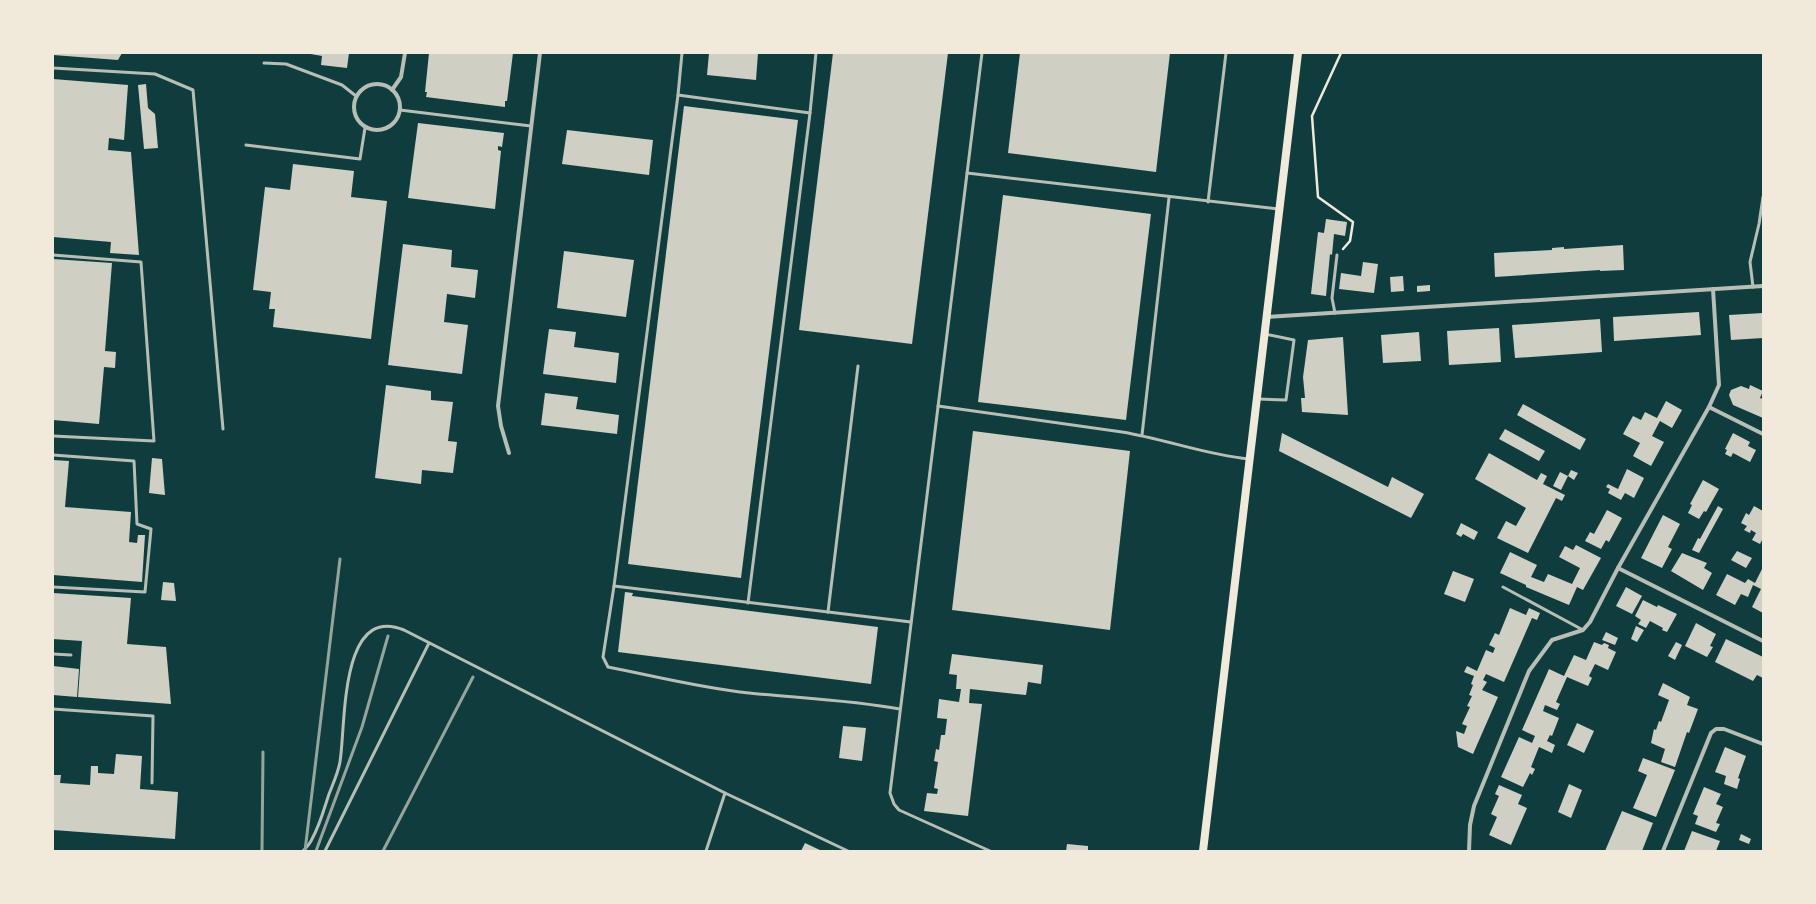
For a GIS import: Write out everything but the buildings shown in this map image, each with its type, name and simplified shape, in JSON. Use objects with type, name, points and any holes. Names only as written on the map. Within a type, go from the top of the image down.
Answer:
[{"type":"main road","points":[[1203,851],[1298,53]]},
{"type":"street","points":[[392,90],[401,76],[405,53]]},
{"type":"street","points":[[508,453],[501,426],[498,406],[540,53]]},
{"type":"street","points":[[373,84],[383,85],[392,90],[399,101],[400,110],[396,120],[389,127],[379,131],[364,128],[357,120],[354,111],[356,96],[363,88],[373,84]]},
{"type":"street","points":[[1267,317],[1763,286]]},
{"type":"street","points":[[1470,851],[1470,825],[1474,806],[1529,671],[1552,640],[1583,630],[1590,622],[1618,568],[1709,407],[1719,385],[1713,289]]},
{"type":"street","points":[[1709,407],[1763,434]]},
{"type":"street","points":[[1618,568],[1763,641]]},
{"type":"street","points":[[1663,851],[1711,733],[1716,729],[1724,729],[1763,744]]},
{"type":"lane","points":[[682,53],[678,95],[614,586],[603,657],[608,667],[712,688],[748,693],[873,704],[900,709]]},
{"type":"lane","points":[[748,603],[810,113],[816,53]]},
{"type":"lane","points":[[982,53],[910,622],[890,793],[894,804],[899,810],[990,851]]},
{"type":"lane","points":[[1208,202],[1226,53]]},
{"type":"lane","points":[[264,63],[286,64],[342,85],[356,96]]},
{"type":"lane","points":[[53,68],[154,74],[193,90],[223,429]]},
{"type":"lane","points":[[678,95],[810,113]]},
{"type":"lane","points":[[400,110],[531,126]]},
{"type":"lane","points":[[246,145],[360,159],[364,128]]},
{"type":"lane","points":[[967,173],[1169,198],[1280,209]]},
{"type":"lane","points":[[1752,287],[1750,262],[1759,224],[1763,197]]},
{"type":"lane","points":[[1142,435],[1169,198]]},
{"type":"lane","points":[[53,255],[141,262],[154,441],[53,436]]},
{"type":"lane","points":[[1335,313],[1332,298],[1337,255]]},
{"type":"lane","points":[[1256,399],[1286,400],[1294,340],[1264,334]]},
{"type":"lane","points":[[828,612],[858,366]]},
{"type":"lane","points":[[938,406],[1142,435],[1228,457],[1249,460]]},
{"type":"lane","points":[[53,455],[134,461],[138,524],[151,529],[145,592],[53,587]]},
{"type":"lane","points":[[614,586],[910,622]]},
{"type":"lane","points":[[1503,588],[1583,630]]},
{"type":"lane","points":[[302,851],[312,840],[340,764],[352,660],[365,635],[372,629],[389,625],[404,630],[725,794],[848,851]]},
{"type":"lane","points":[[325,851],[429,643]]},
{"type":"lane","points":[[53,654],[71,655]]},
{"type":"lane","points":[[53,709],[153,716],[152,783]]},
{"type":"lane","points":[[706,851],[725,794]]},
{"type":"path","points":[[1337,255],[1350,241],[1353,222],[1318,197],[1312,116],[1341,53]]},
{"type":"railway","points":[[305,851],[340,559]]},
{"type":"railway","points":[[316,851],[362,727],[388,636]]},
{"type":"railway","points":[[383,851],[473,677]]},
{"type":"railway","points":[[262,851],[263,752]]}]
